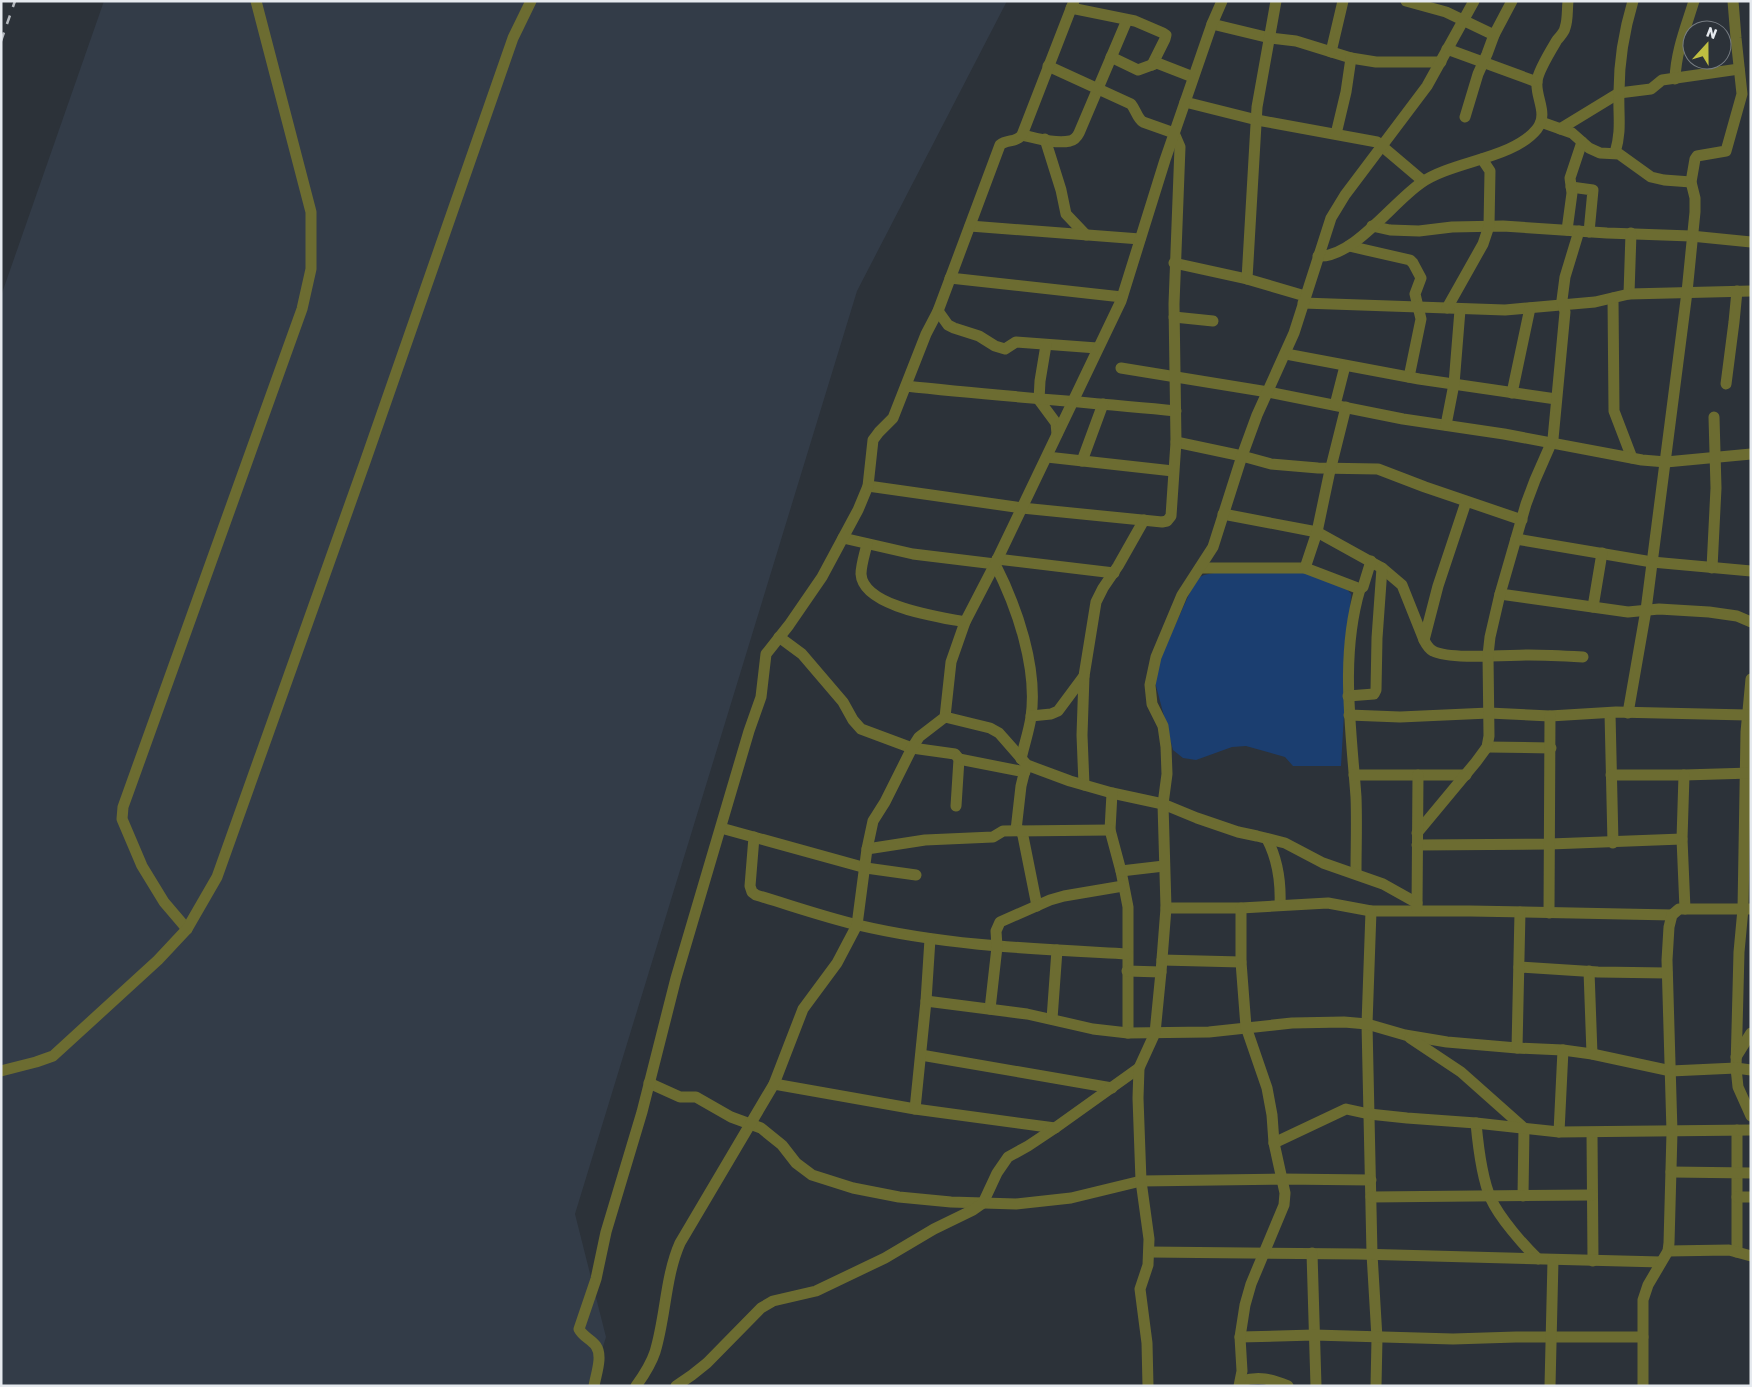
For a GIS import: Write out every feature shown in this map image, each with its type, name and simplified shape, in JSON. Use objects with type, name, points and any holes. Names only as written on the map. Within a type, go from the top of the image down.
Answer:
[{"type":"street","points":[[186,928],[164,902],[142,866],[122,819],[123,807],[302,309],[310,268],[311,212],[256,1]]},
{"type":"street","points":[[1,1071],[53,1056],[158,960],[186,928],[217,876],[362,472],[510,47],[531,1]]},
{"type":"street","points":[[636,1386],[648,1369],[655,1353],[674,1258],[680,1243],[774,1084],[803,1009],[837,964],[858,925],[873,821],[919,737],[945,717],[951,662],[964,622],[996,562],[1122,297],[1174,133],[1212,24],[1222,1]]},
{"type":"street","points":[[1247,279],[1256,120],[1276,1]]},
{"type":"street","points":[[1331,52],[1343,1]]},
{"type":"street","points":[[1406,1],[1446,12],[1494,35]]},
{"type":"street","points":[[1148,1386],[1147,1344],[1140,1289],[1148,1265],[1149,1252],[1141,1181],[1139,1068],[1155,1033],[1166,908],[1163,804],[1167,774],[1166,747],[1163,726],[1152,704],[1150,685],[1156,657],[1182,596],[1213,547],[1242,456],[1286,354],[1334,211],[1427,86],[1474,1]]},
{"type":"street","points":[[1465,118],[1478,74],[1494,35],[1512,1]]},
{"type":"street","points":[[1318,256],[1332,255],[1349,246],[1423,181],[1522,142],[1536,130],[1541,122],[1542,108],[1537,82],[1551,51],[1566,26],[1568,1]]},
{"type":"street","points":[[1615,153],[1621,127],[1618,93],[1624,35],[1632,1]]},
{"type":"street","points":[[1675,79],[1676,62],[1683,32],[1694,1]]},
{"type":"street","points":[[1628,713],[1646,610],[1687,292],[1694,198],[1691,182],[1697,156],[1726,152],[1746,94],[1739,69],[1734,1]]},
{"type":"street","points":[[594,1386],[599,1356],[597,1346],[582,1336],[579,1329],[596,1279],[606,1232],[649,1083],[676,978],[749,731],[761,698],[766,654],[822,576],[858,510],[868,486],[874,440],[893,418],[926,334],[938,311],[1000,145],[1005,141],[1019,138],[1022,135],[1072,5],[1142,24],[1166,35],[1152,64]]},
{"type":"street","points":[[1022,135],[1070,141],[1075,138],[1079,133],[1127,20]]},
{"type":"street","points":[[1212,24],[1270,38],[1296,41],[1351,58],[1376,62],[1441,62]]},
{"type":"street","points":[[1447,49],[1537,82]]},
{"type":"street","points":[[1111,57],[1138,70],[1156,63],[1194,76]]},
{"type":"street","points":[[1336,134],[1346,92],[1351,58]]},
{"type":"street","points":[[868,486],[1022,508],[1144,520],[1167,521],[1171,516],[1176,442],[1174,263],[1180,147],[1174,133],[1142,122],[1131,104],[1048,66]]},
{"type":"street","points":[[1560,129],[1618,93],[1651,88],[1662,80],[1739,69]]},
{"type":"street","points":[[1185,102],[1256,120],[1377,142],[1423,181]]},
{"type":"street","points":[[1541,122],[1572,133],[1589,148],[1600,153],[1615,153],[1651,177],[1691,182]]},
{"type":"street","points":[[1045,139],[1061,190],[1066,214],[1086,235]]},
{"type":"street","points":[[1567,230],[1572,193],[1570,178],[1582,142]]},
{"type":"street","points":[[1447,308],[1483,244],[1489,226],[1490,171],[1482,159]]},
{"type":"street","points":[[1417,833],[1487,747],[1489,736],[1488,656],[1490,637],[1500,594],[1522,520],[1535,480],[1551,444],[1565,312],[1562,294],[1565,277],[1584,231],[1593,190],[1571,187]]},
{"type":"street","points":[[970,226],[1140,239]]},
{"type":"street","points":[[1372,226],[1390,230],[1420,231],[1489,226],[1691,236],[1751,242]]},
{"type":"street","points":[[1629,294],[1631,233]]},
{"type":"street","points":[[1349,246],[1405,258],[1413,262],[1421,278],[1415,294],[1421,319],[1420,329],[1409,377]]},
{"type":"street","points":[[1174,263],[1247,279],[1304,300],[1460,310],[1505,310],[1564,306],[1595,302],[1629,294],[1751,292]]},
{"type":"street","points":[[950,278],[1122,297]]},
{"type":"street","points":[[1726,384],[1737,291]]},
{"type":"street","points":[[1613,298],[1614,411],[1632,458]]},
{"type":"street","points":[[1512,393],[1530,308]]},
{"type":"street","points":[[1446,426],[1454,384],[1460,310]]},
{"type":"street","points":[[938,311],[948,325],[983,338],[1005,349],[1016,342],[1097,348]]},
{"type":"street","points":[[1174,318],[1212,321]]},
{"type":"street","points":[[1046,345],[1039,400],[1056,423],[1057,434]]},
{"type":"street","points":[[1286,354],[1409,377],[1556,399]]},
{"type":"street","points":[[1305,568],[1317,532],[1330,468],[1345,366]]},
{"type":"street","points":[[1121,368],[1268,392],[1403,419],[1504,434],[1632,458],[1666,462],[1751,454]]},
{"type":"street","points":[[906,386],[1039,400],[1073,401],[1176,411]]},
{"type":"street","points":[[1082,461],[1103,404]]},
{"type":"street","points":[[1712,568],[1716,456],[1714,417]]},
{"type":"street","points":[[1176,442],[1270,464],[1378,470],[1522,520]]},
{"type":"street","points":[[1047,457],[1173,471]]},
{"type":"street","points":[[1424,640],[1438,586],[1466,502]]},
{"type":"street","points":[[1223,514],[1317,532],[1382,568],[1402,585],[1424,640],[1434,652],[1448,655],[1583,657]]},
{"type":"street","points":[[1084,785],[1082,735],[1084,676],[1096,602],[1102,588],[1114,573],[1144,520]]},
{"type":"street","points":[[843,538],[913,554],[1114,573]]},
{"type":"street","points":[[1516,539],[1652,562],[1751,571]]},
{"type":"street","points":[[867,544],[861,575],[864,584],[874,594],[902,609],[964,622]]},
{"type":"street","points":[[1594,608],[1602,553]]},
{"type":"street","points":[[1356,873],[1356,800],[1348,696],[1352,613],[1371,561]]},
{"type":"street","points":[[996,562],[1016,608],[1032,673],[1031,716],[1021,786],[1019,830],[1037,906]]},
{"type":"street","points":[[1200,568],[1305,568],[1360,589]]},
{"type":"street","points":[[1348,696],[1370,695],[1374,694],[1376,690],[1377,638],[1382,568]]},
{"type":"street","points":[[1500,594],[1628,612],[1646,610],[1709,612],[1737,616],[1751,622]]},
{"type":"street","points":[[780,637],[802,654],[843,702],[853,720],[861,729],[912,748],[955,754],[959,759],[956,806]]},
{"type":"street","points":[[1031,716],[1051,714],[1058,711],[1084,676]]},
{"type":"street","points":[[1751,679],[1747,715],[1747,909],[1736,1063],[1738,1087],[1751,1116]]},
{"type":"street","points":[[1349,715],[1400,717],[1488,713],[1550,716],[1610,713],[1747,715]]},
{"type":"street","points":[[1610,713],[1613,843]]},
{"type":"street","points":[[1548,913],[1550,716]]},
{"type":"street","points":[[945,717],[990,728],[999,733],[1024,765]]},
{"type":"street","points":[[1487,747],[1551,748]]},
{"type":"street","points":[[959,759],[1024,765],[1112,793],[1163,804],[1230,830],[1285,844],[1323,863],[1383,884],[1417,907]]},
{"type":"street","points":[[1611,775],[1748,773]]},
{"type":"street","points":[[1354,774],[1466,775]]},
{"type":"street","points":[[1417,907],[1418,775]]},
{"type":"street","points":[[1684,775],[1682,839],[1684,909]]},
{"type":"street","points":[[1112,793],[1110,830],[1128,907],[1128,1033]]},
{"type":"street","points":[[721,828],[866,868],[916,875]]},
{"type":"street","points":[[868,849],[925,840],[993,837],[1003,830],[1110,830]]},
{"type":"street","points":[[754,837],[750,886],[752,892],[858,925],[930,939],[997,947],[1127,954]]},
{"type":"street","points":[[1267,839],[1278,868],[1280,904]]},
{"type":"street","points":[[1417,845],[1613,843],[1682,839]]},
{"type":"street","points":[[1121,871],[1164,866]]},
{"type":"street","points":[[990,1009],[997,947],[996,930],[1000,922],[1064,896],[1123,886]]},
{"type":"street","points":[[1166,908],[1241,908],[1280,904],[1328,903],[1371,911],[1417,907],[1548,913],[1672,915]]},
{"type":"street","points":[[1241,908],[1246,1027],[1266,1088],[1272,1115],[1274,1144],[1285,1193],[1284,1205],[1251,1284],[1245,1305],[1240,1337],[1242,1360],[1240,1384],[1253,1378],[1262,1378],[1288,1386]]},
{"type":"street","points":[[1643,1386],[1643,1300],[1648,1285],[1668,1251],[1672,1132],[1667,973],[1668,927],[1672,915],[1678,909],[1747,909]]},
{"type":"street","points":[[1371,911],[1367,1024],[1372,1254],[1378,1338],[1376,1386]]},
{"type":"street","points":[[1517,1048],[1520,912]]},
{"type":"street","points":[[915,1109],[930,939]]},
{"type":"street","points":[[1052,1019],[1057,950]]},
{"type":"street","points":[[1127,971],[1162,966],[1242,962]]},
{"type":"street","points":[[1519,966],[1589,971],[1667,973]]},
{"type":"street","points":[[1589,971],[1592,1054]]},
{"type":"street","points":[[926,1001],[1026,1014],[1093,1029],[1128,1033],[1209,1032],[1246,1027],[1344,1022],[1367,1024],[1405,1035],[1447,1042],[1563,1050],[1592,1054],[1670,1071],[1736,1063],[1751,1070]]},
{"type":"street","points":[[1736,1063],[1751,1033]]},
{"type":"street","points":[[1405,1035],[1461,1072],[1524,1128],[1523,1196]]},
{"type":"street","points":[[1559,1132],[1563,1050]]},
{"type":"street","points":[[921,1055],[1112,1088]]},
{"type":"street","points":[[676,1386],[707,1362],[767,1304],[816,1291],[884,1258],[934,1228],[974,1210],[984,1203],[996,1173],[1008,1157],[1056,1128],[1139,1068]]},
{"type":"street","points":[[649,1083],[680,1097],[696,1096],[731,1117],[761,1128],[782,1145],[796,1163],[812,1175],[899,1197],[951,1202],[1016,1204],[1071,1198],[1141,1181],[1371,1180]]},
{"type":"street","points":[[774,1084],[915,1109],[1056,1128]]},
{"type":"street","points":[[1274,1144],[1346,1109],[1369,1114],[1559,1132],[1751,1130]]},
{"type":"street","points":[[1476,1123],[1482,1165],[1490,1197],[1524,1246],[1538,1260]]},
{"type":"street","points":[[1736,1130],[1737,1252]]},
{"type":"street","points":[[1592,1133],[1593,1261]]},
{"type":"street","points":[[1671,1172],[1751,1173]]},
{"type":"street","points":[[1371,1197],[1592,1195]]},
{"type":"street","points":[[1737,1197],[1751,1197]]},
{"type":"street","points":[[1668,1251],[1729,1250],[1751,1256]]},
{"type":"street","points":[[1149,1252],[1372,1254],[1662,1262]]},
{"type":"street","points":[[1312,1253],[1316,1386]]},
{"type":"street","points":[[1550,1386],[1553,1260]]},
{"type":"street","points":[[1240,1337],[1314,1335],[1453,1339],[1643,1338]]},
{"type":"shaded area","points":[[104,1],[1007,1],[857,291],[575,1214],[606,1337],[591,1386],[1,1386],[1,296]]},
{"type":"shaded area","points":[[1218,572],[1308,573],[1344,586],[1351,594],[1341,766],[1293,766],[1285,757],[1246,746],[1232,747],[1196,760],[1183,758],[1173,750],[1155,682],[1157,665],[1196,579]]},
{"type":"railway","points":[[1,41],[15,1]]}]
